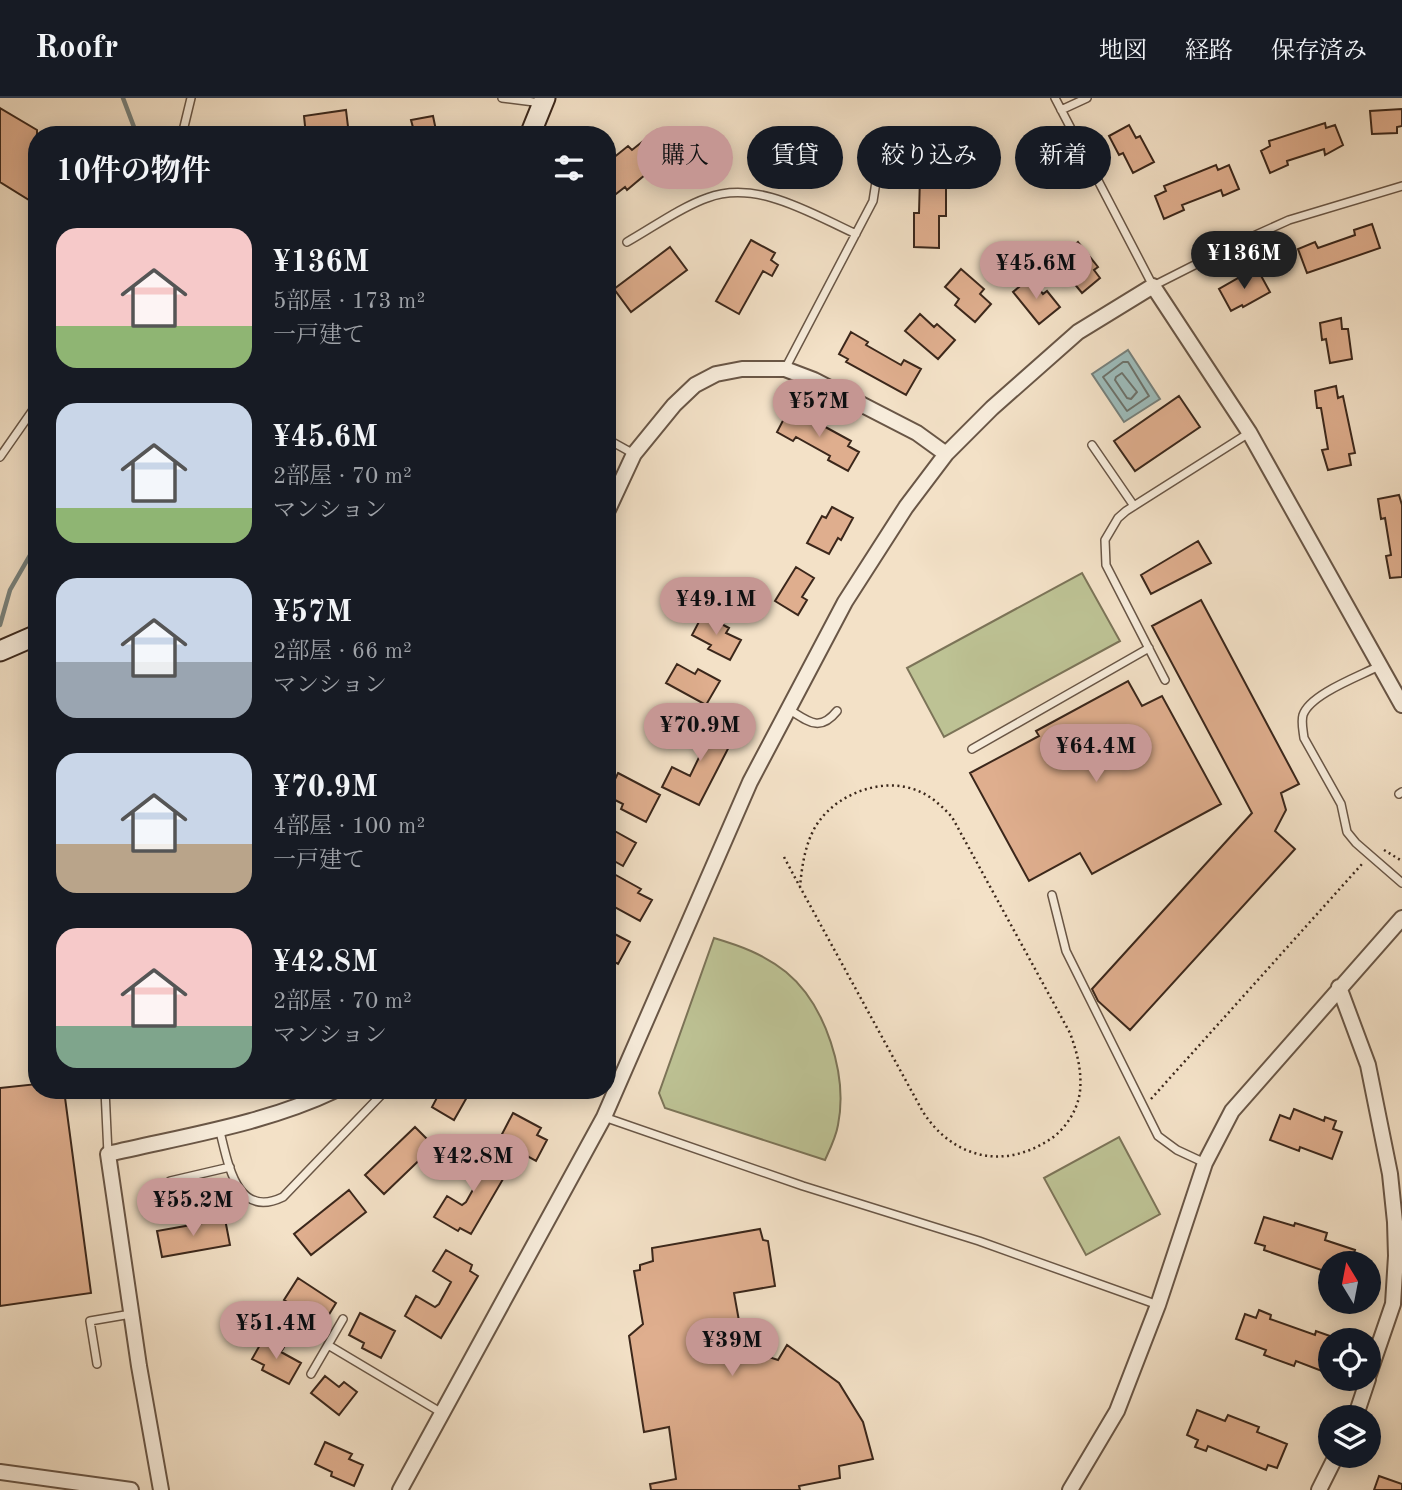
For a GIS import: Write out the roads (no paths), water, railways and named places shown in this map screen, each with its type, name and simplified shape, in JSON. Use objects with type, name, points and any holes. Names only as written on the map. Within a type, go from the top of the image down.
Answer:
[{"type":"street","points":[[534,126],[544,100]]},
{"type":"street","points":[[616,1089],[750,782],[845,602],[906,507],[946,454],[1002,399],[1078,332],[1153,286],[1249,432],[1402,705]]},
{"type":"street","points":[[616,493],[634,454],[674,404],[695,384],[716,374],[742,369],[785,369],[814,380],[917,433],[946,454]]},
{"type":"street","points":[[0,652],[28,639]]},
{"type":"street","points":[[1070,1490],[1117,1410],[1158,1305],[1205,1163],[1232,1111],[1402,918]]},
{"type":"street","points":[[1339,987],[1368,1065],[1390,1174],[1396,1256],[1393,1304],[1381,1340]]},
{"type":"street","points":[[161,1490],[131,1314],[108,1154],[219,1128],[305,1105],[317,1099]]},
{"type":"street","points":[[400,1490],[612,1099]]},
{"type":"street","points":[[1319,1490],[1330,1468]]},
{"type":"street","points":[[0,1472],[131,1490]]},
{"type":"lane","points":[[184,126],[191,98]]},
{"type":"lane","points":[[502,98],[544,100]]},
{"type":"lane","points":[[1055,98],[1153,286],[1289,220],[1402,186]]},
{"type":"lane","points":[[1061,110],[1087,98]]},
{"type":"lane","points":[[785,369],[873,201],[875,189]]},
{"type":"lane","points":[[627,242],[706,198],[735,193],[785,202],[856,234]]},
{"type":"lane","points":[[0,457],[28,417]]},
{"type":"lane","points":[[1166,680],[1106,565],[1105,540],[1118,518],[1134,506],[1249,432]]},
{"type":"lane","points":[[616,444],[634,454]]},
{"type":"lane","points":[[1091,445],[1134,506]]},
{"type":"lane","points":[[972,749],[1149,648]]},
{"type":"lane","points":[[1379,666],[1319,696],[1306,710],[1302,727],[1304,738],[1341,804],[1347,832],[1402,884]]},
{"type":"lane","points":[[790,710],[819,724],[829,722],[837,711]]},
{"type":"lane","points":[[1052,895],[1066,951],[1158,1136],[1177,1150],[1205,1163]]},
{"type":"lane","points":[[105,1099],[108,1154]]},
{"type":"lane","points":[[219,1128],[230,1167],[241,1192],[249,1199],[267,1202],[283,1197],[376,1099]]},
{"type":"lane","points":[[604,1117],[803,1186],[979,1241],[1158,1305]]},
{"type":"lane","points":[[170,1181],[230,1167]]},
{"type":"lane","points":[[97,1364],[90,1321],[131,1314]]},
{"type":"lane","points":[[311,1374],[343,1319]]},
{"type":"lane","points":[[328,1345],[442,1413]]},
{"type":"water","points":[[1128,350],[1160,399],[1124,422],[1092,374]]},
{"type":"waterway","points":[[123,98],[134,126]]},
{"type":"waterway","points":[[0,625],[10,590],[28,559]]}]
